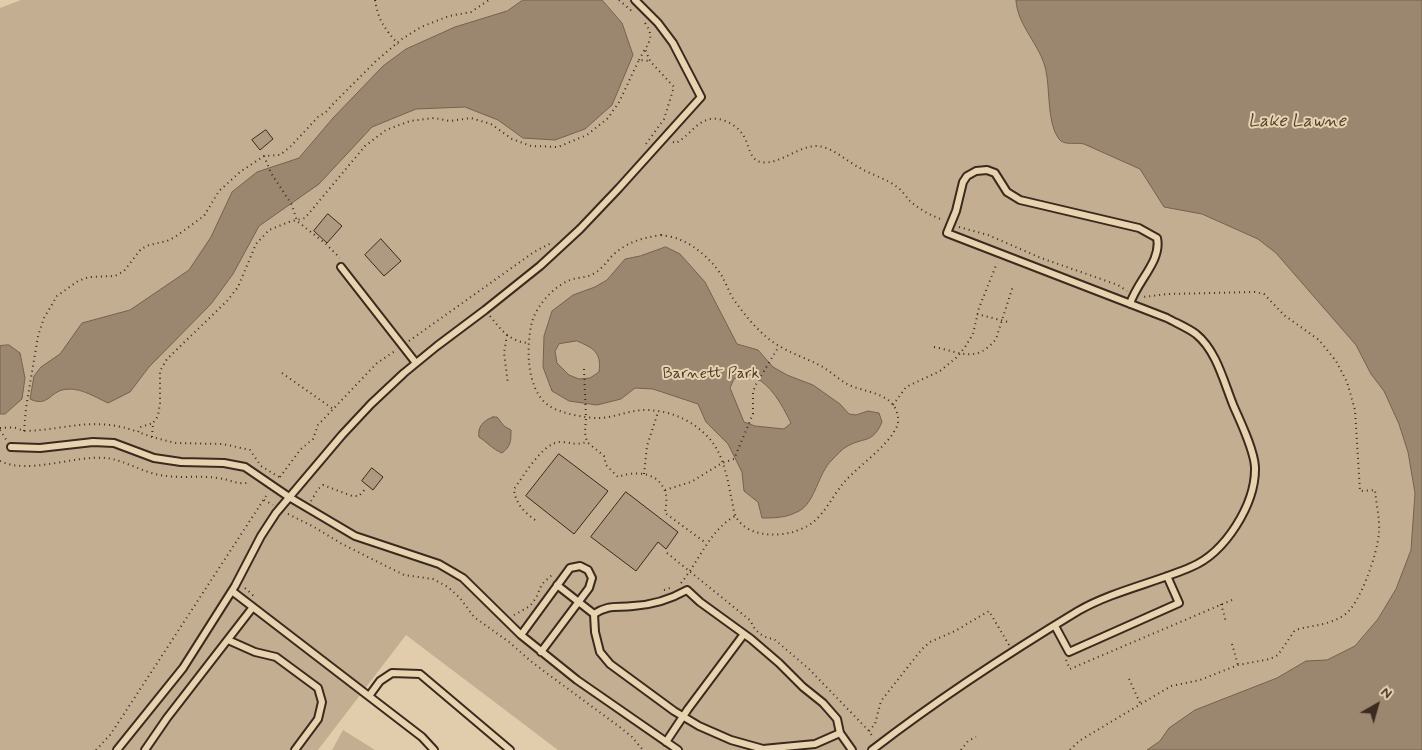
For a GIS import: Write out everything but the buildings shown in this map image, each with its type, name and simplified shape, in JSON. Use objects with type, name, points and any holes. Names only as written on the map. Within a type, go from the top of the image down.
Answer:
[{"type":"lane","points":[[117,750],[183,668],[232,591],[261,536],[279,509],[353,423],[416,363],[540,266],[580,229],[701,97],[673,43],[658,23],[635,0]]},
{"type":"lane","points":[[875,748],[954,689],[1089,606],[1193,567],[1216,551],[1237,525],[1251,494],[1255,467],[1247,436],[1210,350],[1196,334],[1167,318],[1130,304],[1000,254],[947,233],[963,182],[967,176],[976,171],[987,170],[995,173],[1007,192],[1020,200],[1139,228],[1157,238],[1159,247],[1155,258],[1133,294],[1130,304]]},
{"type":"lane","points":[[342,264],[416,363]]},
{"type":"lane","points":[[11,447],[40,448],[93,442],[114,443],[154,458],[182,462],[224,463],[245,467],[355,536],[439,564],[463,578],[520,635],[541,652],[577,680],[678,750]]},
{"type":"lane","points":[[520,635],[570,568],[580,566],[588,570],[592,578],[589,588],[541,652]]},
{"type":"lane","points":[[1055,626],[1069,652],[1178,603],[1167,576]]},
{"type":"lane","points":[[557,586],[594,614],[595,632],[600,652],[610,664],[699,726],[731,740],[763,749],[814,744],[840,733]]},
{"type":"lane","points":[[594,614],[606,607],[634,606],[665,599],[687,590],[780,663],[803,687],[823,703],[837,719],[840,733],[851,748]]},
{"type":"lane","points":[[232,591],[422,737],[434,750]]},
{"type":"lane","points":[[145,750],[167,718],[253,607]]},
{"type":"lane","points":[[666,742],[744,634]]},
{"type":"lane","points":[[228,640],[255,652],[276,657],[318,688],[322,702],[318,719],[295,750]]},
{"type":"lane","points":[[369,696],[380,681],[392,672],[420,674],[510,750]]},
{"type":"path","points":[[375,0],[377,13],[383,27],[398,44]]},
{"type":"path","points":[[24,431],[38,336],[44,318],[57,296],[78,281],[89,277],[115,276],[124,271],[142,249],[175,237],[204,216],[227,184],[264,157],[280,155],[291,146],[377,60],[402,39],[420,27],[449,16],[471,12],[489,0]]},
{"type":"path","points":[[152,437],[153,423],[158,416],[160,403],[160,370],[167,359],[227,301],[238,287],[256,244],[269,230],[288,222],[305,218],[331,184],[365,146],[386,130],[410,121],[434,118],[450,121],[471,118],[491,124],[512,140],[532,146],[558,147],[587,135],[608,118],[619,102],[650,42],[651,31],[640,17],[619,0]]},
{"type":"path","points":[[640,150],[664,119],[674,87],[650,61],[645,49]]},
{"type":"path","points":[[640,60],[650,61]]},
{"type":"path","points":[[657,130],[676,143],[698,125],[710,119],[721,119],[732,124],[743,134],[752,157],[761,162],[774,161],[805,148],[821,147],[830,150],[860,169],[898,187],[910,201],[924,212],[951,224],[988,235],[1041,258],[1118,285],[1141,297],[1168,294],[1245,292],[1264,294],[1284,315],[1319,340],[1336,361],[1347,382],[1355,410],[1360,491],[1375,490],[1379,532],[1375,552],[1362,592],[1354,606],[1346,615],[1320,626],[1303,627],[1295,630],[1278,655],[1270,659],[1238,665],[1212,677],[1171,686],[1079,741],[1070,750]]},
{"type":"path","points":[[264,157],[271,173],[292,206],[297,221],[326,244],[342,264]]},
{"type":"path","points":[[660,235],[678,238],[694,247],[722,276],[730,294],[742,312],[766,337],[779,346],[823,367],[847,384],[861,391],[884,398],[897,411],[898,420],[897,428],[888,440],[842,484],[813,523],[790,533],[766,535],[742,524],[736,516],[719,452],[711,439],[700,428],[668,412],[645,410],[616,416],[586,417],[548,406],[539,395],[532,378],[528,343],[536,312],[545,299],[555,290],[569,280],[593,274],[624,245],[642,238],[660,235]]},
{"type":"path","points":[[96,750],[110,735],[279,477],[301,449],[313,439],[318,426],[333,409],[377,363],[534,252],[555,241]]},
{"type":"path","points":[[893,405],[906,387],[940,371],[959,354],[973,334],[977,314],[1005,242]]},
{"type":"path","points":[[934,347],[967,356],[976,354],[991,345],[996,339],[1014,286]]},
{"type":"path","points":[[486,310],[506,335],[528,343]]},
{"type":"path","points":[[977,314],[1008,322]]},
{"type":"path","points":[[506,335],[504,353],[508,384]]},
{"type":"path","points":[[665,490],[691,482],[722,463],[734,459],[753,414],[753,393],[779,346]]},
{"type":"path","points":[[584,369],[586,406],[584,433],[587,442],[604,456],[606,464],[618,477],[634,473],[653,477],[665,490],[665,513],[706,543]]},
{"type":"path","points":[[282,373],[333,409]]},
{"type":"path","points":[[644,474],[647,446],[658,412]]},
{"type":"path","points":[[138,432],[141,427],[153,423]]},
{"type":"path","points":[[11,447],[0,429],[15,428],[24,431],[78,424],[121,425],[152,437],[175,443],[224,444],[250,450],[261,466],[279,477]]},
{"type":"path","points":[[535,520],[521,508],[515,497],[514,489],[548,446],[559,442],[576,445],[587,442]]},
{"type":"path","points":[[0,461],[8,465],[41,465],[91,458],[106,458],[160,475],[218,478],[243,484],[256,482]]},
{"type":"path","points":[[300,521],[318,489],[323,485],[352,496],[359,496],[366,488]]},
{"type":"path","points":[[264,500],[342,544],[404,575],[433,579],[448,587],[460,598],[474,617],[509,642],[532,663],[621,728],[643,750]]},
{"type":"path","points":[[662,591],[669,587],[678,586],[690,572],[706,543],[725,522],[736,516]]},
{"type":"path","points":[[667,553],[751,621],[752,626],[759,633],[767,639],[774,639],[803,664],[869,731],[875,748]]},
{"type":"path","points":[[507,622],[518,612],[530,606],[542,584],[558,571]]},
{"type":"path","points":[[1062,653],[1070,669],[1232,600]]},
{"type":"path","points":[[1221,604],[1226,622]]},
{"type":"path","points":[[869,731],[875,724],[882,701],[922,649],[930,642],[955,631],[989,611],[1013,652]]},
{"type":"path","points":[[1232,644],[1238,665]]},
{"type":"path","points":[[1129,680],[1141,705]]},
{"type":"path","points":[[961,750],[968,740],[976,737]]},
{"type":"green space","name":"Barnett Park","points":[[21,0],[1422,0],[1422,609],[1311,750],[558,750],[406,635],[318,750],[0,750],[0,8]]},
{"type":"green space","points":[[343,730],[375,750],[332,750]]},
{"type":"water","points":[[523,0],[602,0],[622,23],[633,55],[612,105],[585,129],[555,140],[523,138],[498,120],[465,107],[416,109],[372,127],[319,184],[259,226],[233,274],[211,304],[149,367],[130,392],[108,403],[74,389],[62,390],[40,402],[30,399],[34,376],[41,367],[60,354],[82,323],[130,310],[189,270],[211,237],[232,192],[257,172],[299,158],[333,118],[383,66],[406,49],[455,27],[507,11]]},
{"type":"water","name":"Lake Lawne","points":[[1016,0],[1422,0],[1422,750],[1147,750],[1160,741],[1169,728],[1195,710],[1277,678],[1306,661],[1327,660],[1355,646],[1378,619],[1396,589],[1411,550],[1415,493],[1408,452],[1399,424],[1384,391],[1371,374],[1356,345],[1276,253],[1258,239],[1202,214],[1164,207],[1140,169],[1084,144],[1067,143],[1059,139],[1052,125],[1046,71],[1039,53],[1020,18]]},
{"type":"water","points":[[666,247],[680,254],[705,282],[737,344],[758,350],[773,367],[787,375],[813,385],[840,404],[849,414],[856,415],[868,411],[879,413],[882,422],[875,434],[846,447],[839,453],[823,472],[809,501],[799,511],[776,518],[762,518],[758,502],[744,491],[742,472],[728,444],[706,422],[698,404],[653,389],[635,388],[621,399],[597,405],[569,401],[552,391],[543,367],[544,336],[552,311],[573,295],[595,287],[607,280],[625,259]],"holes":[[[577,341],[588,346],[598,355],[599,372],[590,378],[579,379],[569,375],[557,363],[555,351],[559,344]],[[752,375],[765,384],[780,402],[791,423],[784,429],[755,426],[744,422],[730,388],[734,379]]]},
{"type":"water","points":[[9,345],[20,353],[25,378],[22,399],[5,414],[0,414],[0,346]]},
{"type":"water","points":[[493,417],[497,417],[504,426],[511,430],[510,443],[502,453],[495,450],[479,437],[479,430],[482,424]]}]
